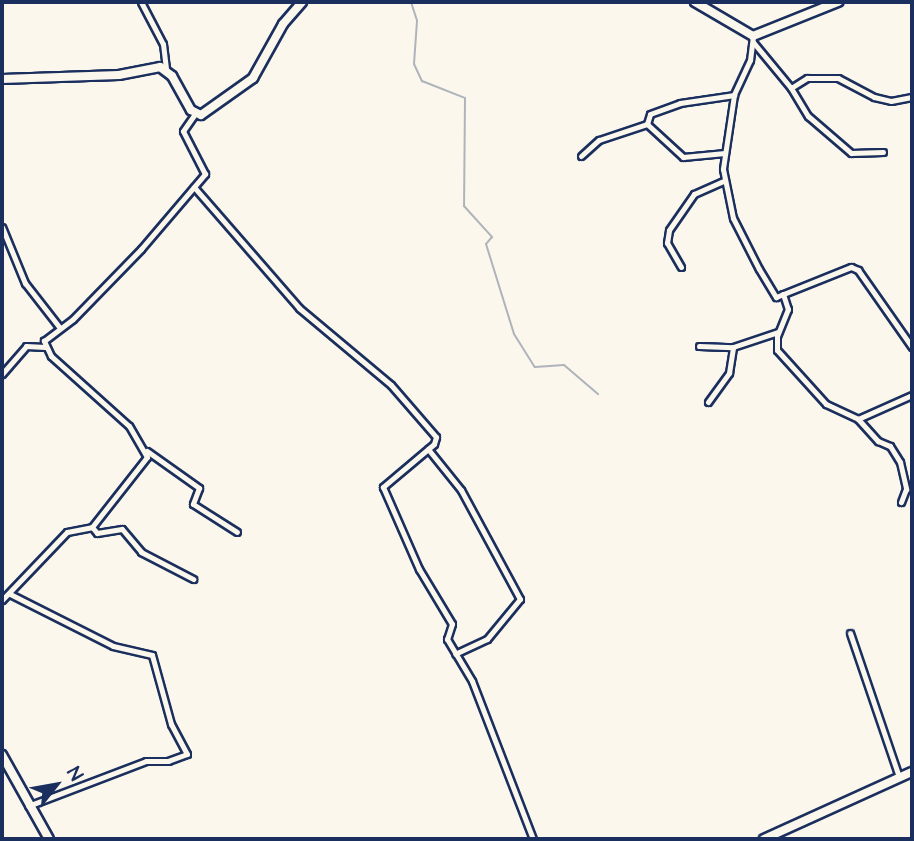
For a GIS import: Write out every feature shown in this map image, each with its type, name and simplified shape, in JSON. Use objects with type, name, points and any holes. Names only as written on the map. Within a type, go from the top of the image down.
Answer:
[{"type":"street","points":[[141,2],[163,44],[166,68],[195,114]]},
{"type":"street","points":[[237,532],[193,503],[199,488],[147,452],[129,426],[45,347],[44,341],[141,249],[205,173],[183,131],[195,114],[218,108],[253,78],[283,24],[302,2]]},
{"type":"street","points":[[695,2],[753,39],[791,88],[808,117],[851,153],[883,152]]},
{"type":"street","points":[[835,2],[753,39],[734,95],[725,153],[725,180],[733,218],[776,298],[851,267],[912,347]]},
{"type":"street","points":[[2,79],[119,75],[166,68]]},
{"type":"street","points":[[791,88],[807,78],[838,78],[874,97],[891,101],[912,97]]},
{"type":"street","points":[[647,124],[650,114],[680,103],[734,95]]},
{"type":"street","points":[[647,124],[682,157],[725,153]]},
{"type":"street","points":[[580,156],[599,141],[647,124]]},
{"type":"street","points":[[681,267],[667,243],[669,230],[694,194],[725,180]]},
{"type":"street","points":[[194,187],[299,308],[412,405],[436,437],[428,449],[383,487],[419,569],[452,624],[447,639],[492,728],[533,839]]},
{"type":"street","points":[[2,227],[25,283],[60,328]]},
{"type":"street","points":[[783,294],[788,309],[778,332],[777,350],[826,404],[858,419],[878,441],[890,446],[900,462],[906,489],[901,502]]},
{"type":"street","points":[[699,346],[733,347],[778,332]]},
{"type":"street","points":[[2,374],[26,346],[45,347]]},
{"type":"street","points":[[708,402],[729,373],[733,347]]},
{"type":"street","points":[[858,419],[912,395]]},
{"type":"street","points":[[428,449],[461,490],[520,598],[486,639],[455,654]]},
{"type":"street","points":[[2,600],[67,532],[92,527],[142,465],[147,452]]},
{"type":"street","points":[[92,527],[97,533],[122,529],[141,552],[193,579]]},
{"type":"street","points":[[10,594],[113,646],[152,655],[172,724],[187,754],[168,761],[146,761],[28,806]]},
{"type":"street","points":[[850,633],[899,777]]},
{"type":"street","points":[[2,755],[28,806],[49,839]]},
{"type":"street","points":[[764,839],[912,772]]},
{"type":"waterway","points":[[411,2],[417,21],[414,64],[422,81],[465,98],[464,206],[492,237],[486,244],[514,334],[535,367],[564,365],[598,394]]}]
